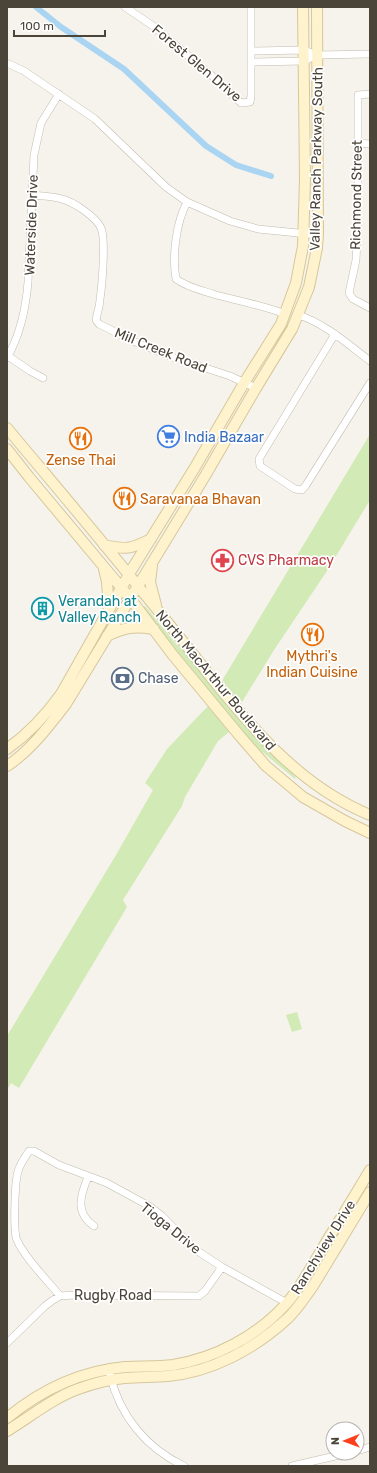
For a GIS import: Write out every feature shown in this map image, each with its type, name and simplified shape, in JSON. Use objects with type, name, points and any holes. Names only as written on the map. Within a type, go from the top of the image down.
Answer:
[{"type":"street","name":"Forest Glen Drive","points":[[125,7],[153,26],[241,103],[250,102],[252,62]]},
{"type":"street","points":[[251,7],[252,62],[304,61],[317,55]]},
{"type":"street","name":"Valley Ranch Parkway South","points":[[7,750],[18,742],[50,710],[61,694],[128,575],[194,469],[244,383],[281,324],[285,314],[296,283],[304,234],[305,179],[303,7]]},
{"type":"street","name":"Valley Ranch Parkway South","points":[[7,766],[27,750],[66,704],[205,476],[292,328],[298,315],[309,287],[317,248],[318,235],[317,7]]},
{"type":"street","points":[[252,50],[304,50],[317,55],[370,54]]},
{"type":"street","points":[[275,50],[276,61]]},
{"type":"street","points":[[9,64],[24,71],[95,119],[166,187],[187,202],[230,221],[251,227],[318,235]]},
{"type":"street","name":"Waterside Drive","points":[[8,357],[20,330],[26,302],[36,140],[41,123],[59,94]]},
{"type":"street","name":"Richmond Street","points":[[370,94],[358,95],[358,222],[356,260],[350,293],[353,299],[370,308]]},
{"type":"street","points":[[357,143],[370,144]]},
{"type":"street","name":"Mill Creek Road","points":[[32,195],[62,199],[78,206],[98,223],[102,229],[104,236],[102,272],[100,300],[96,320],[99,324],[133,341],[172,357],[230,376],[256,388]]},
{"type":"street","points":[[187,202],[178,226],[175,257],[176,279],[185,285],[285,314]]},
{"type":"street","points":[[298,315],[306,317],[335,334],[370,361]]},
{"type":"street","points":[[335,334],[259,458],[260,466],[295,489],[302,490],[306,486],[370,383]]},
{"type":"street","points":[[8,357],[43,378]]},
{"type":"street","name":"North MacArthur Boulevard","points":[[7,428],[138,586],[241,715],[281,757],[309,780],[338,800],[370,815]]},
{"type":"street","name":"North MacArthur Boulevard","points":[[7,449],[122,588],[239,735],[266,766],[303,797],[345,821],[370,833]]},
{"type":"street","points":[[29,477],[40,468]]},
{"type":"street","points":[[194,469],[205,476]]},
{"type":"street","points":[[104,545],[125,549],[138,546],[150,539]]},
{"type":"street","points":[[153,562],[150,582],[158,611]]},
{"type":"street","points":[[103,566],[108,582],[110,609]]},
{"type":"street","points":[[107,636],[123,628],[132,627],[154,629]]},
{"type":"street","points":[[34,725],[42,733]]},
{"type":"street","points":[[293,789],[309,780]]},
{"type":"street","points":[[303,797],[309,780]]},
{"type":"street","name":"Tioga Drive","points":[[60,1296],[21,1248],[16,1238],[17,1175],[20,1164],[29,1151],[88,1177],[107,1183],[148,1206],[162,1216],[196,1250],[222,1267],[287,1303]]},
{"type":"street","name":"Ranchview Drive","points":[[7,1418],[37,1396],[61,1383],[89,1373],[108,1369],[174,1365],[210,1355],[246,1338],[287,1303],[298,1290],[370,1170]]},
{"type":"street","points":[[88,1177],[82,1192],[81,1205],[84,1216],[88,1222],[94,1226]]},
{"type":"street","name":"Ranchview Drive","points":[[7,1431],[52,1402],[77,1389],[124,1378],[169,1376],[191,1372],[224,1361],[263,1338],[288,1318],[313,1286],[370,1192]]},
{"type":"street","points":[[312,1265],[321,1272]]},
{"type":"street","name":"Rugby Road","points":[[7,1343],[45,1306],[60,1296],[74,1294],[199,1296],[205,1291],[222,1267]]},
{"type":"street","points":[[108,1369],[122,1409],[134,1427],[156,1450],[184,1466]]},
{"type":"street","points":[[292,1466],[325,1458]]},
{"type":"green space","points":[[370,434],[370,500],[327,571],[274,650],[242,702],[237,699],[223,679]]},
{"type":"green space","points":[[145,606],[177,645],[193,660],[265,747],[296,777],[295,779],[254,745],[142,608]]},
{"type":"green space","points":[[208,706],[229,732],[218,741],[185,797],[182,806],[123,900],[127,907],[19,1088],[11,1083],[7,1090],[7,1036],[116,855],[153,790],[145,783],[167,749]]},
{"type":"green space","points":[[297,1012],[302,1029],[292,1032],[286,1015]]},
{"type":"waterway","points":[[36,7],[61,27],[124,69],[206,146],[236,165],[271,176]]},
{"type":"place","name":"India Bazaar","points":[[168,437]]},
{"type":"place","name":"Zense Thai","points":[[81,438]]},
{"type":"place","name":"Saravanaa Bhavan","points":[[125,499]]},
{"type":"place","name":"CVS Pharmacy","points":[[222,560]]},
{"type":"place","name":"Verandah at Valley Ranch","points":[[43,609]]},
{"type":"place","name":"Mythri's Indian Cuisine","points":[[312,634]]},
{"type":"place","name":"Chase","points":[[123,678]]}]
